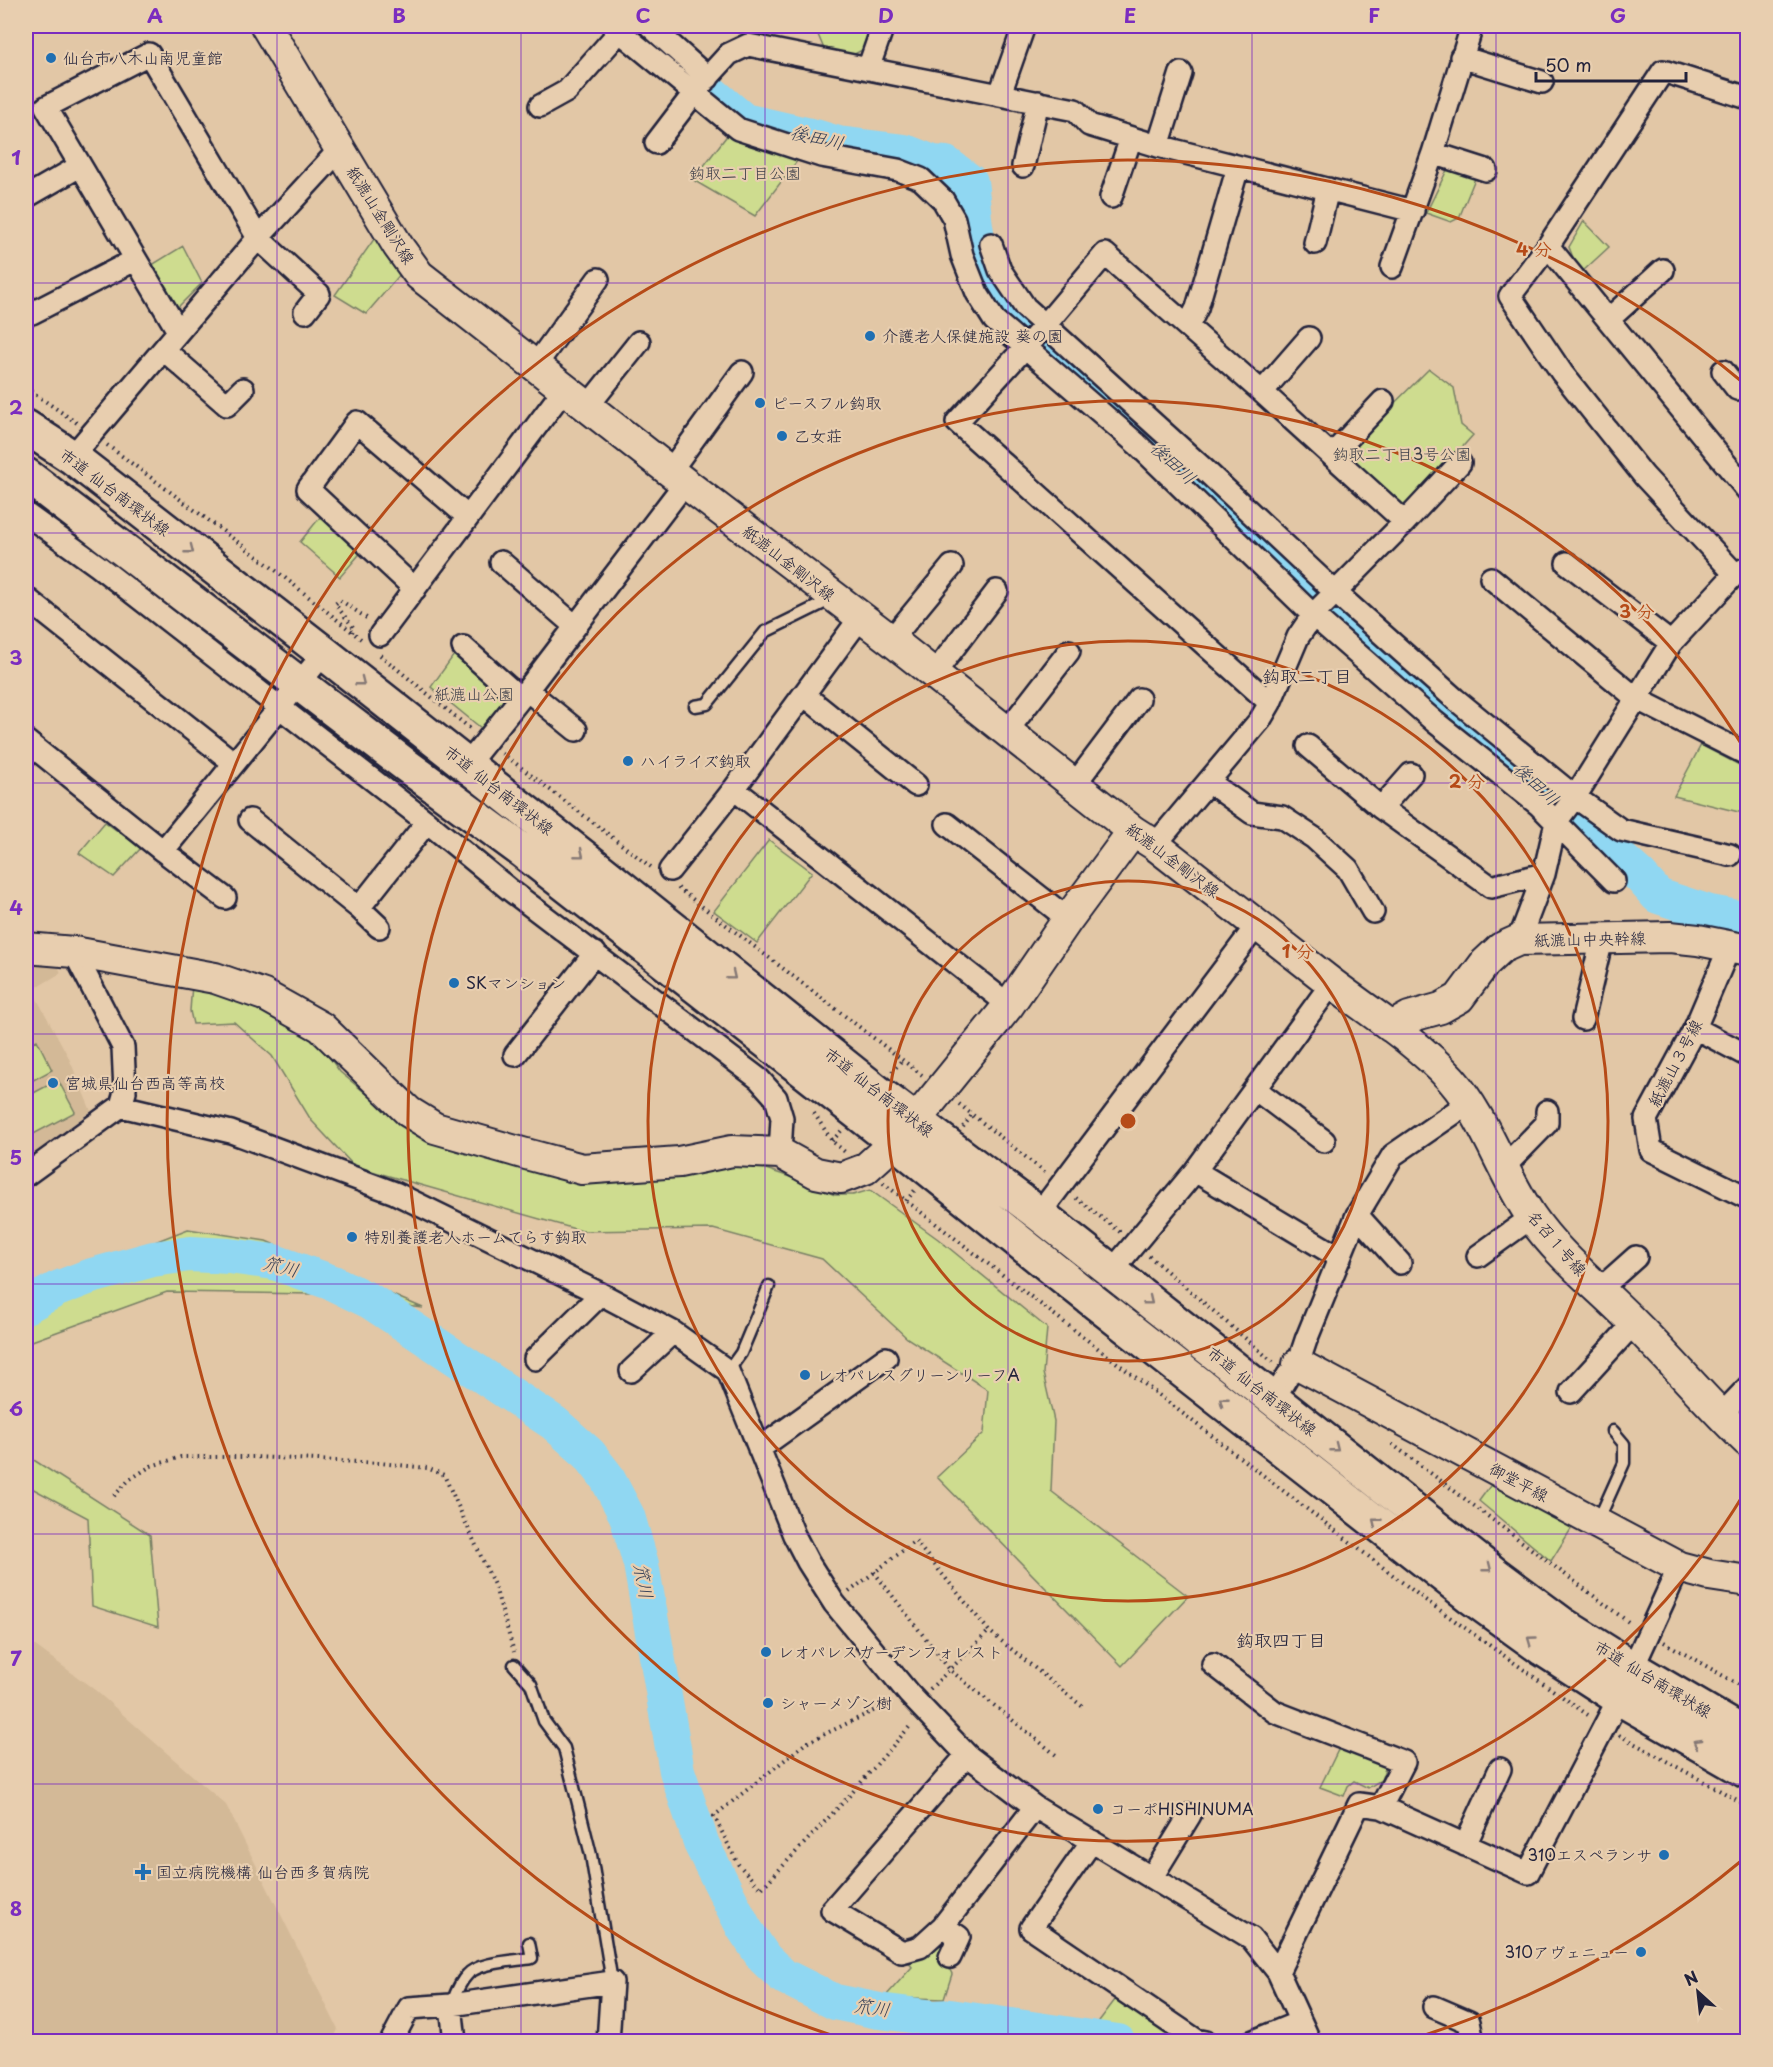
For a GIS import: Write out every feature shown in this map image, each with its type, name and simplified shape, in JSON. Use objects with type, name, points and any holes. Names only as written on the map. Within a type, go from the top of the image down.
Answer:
[{"type":"main road","name":"市道 仙台南環状線","points":[[26,427],[82,446],[324,653],[476,753],[876,1092],[905,1131],[1082,1292],[1472,1597],[1543,1649],[1619,1698],[1748,1772]]},
{"type":"main road","name":"市道 仙台南環状線","points":[[26,475],[289,695],[407,766],[905,1131],[1039,1214],[1112,1271],[1286,1380],[1501,1578],[1562,1623],[1632,1668],[1748,1736]]},
{"type":"street","name":"紙漉山金剛沢線","points":[[266,26],[398,246],[419,275],[1391,1027]]},
{"type":"street","points":[[650,26],[738,129],[821,156],[898,170],[921,179],[943,200],[954,219],[962,255],[977,293],[994,320],[1036,336],[1206,471],[1324,604],[1435,722],[1539,805],[1565,809],[1621,830],[1730,855]]},
{"type":"street","points":[[868,69],[883,26]]},
{"type":"street","points":[[1000,94],[1024,26]]},
{"type":"street","points":[[1392,267],[1433,153],[1472,26]]},
{"type":"street","points":[[540,106],[567,91],[617,28],[701,85]]},
{"type":"street","points":[[656,143],[701,85],[729,54],[748,45],[1075,110],[1089,125],[1131,138],[1413,211]]},
{"type":"street","points":[[178,331],[46,107],[149,54],[258,238],[319,294],[305,312]]},
{"type":"street","points":[[1461,57],[1542,82]]},
{"type":"street","points":[[1519,940],[1565,809],[1671,643],[1741,571],[1637,466],[1562,374],[1510,296],[1548,246],[1663,71],[1748,98]]},
{"type":"street","points":[[1158,146],[1181,73]]},
{"type":"street","points":[[1023,165],[1038,102]]},
{"type":"street","points":[[1111,197],[1131,138]]},
{"type":"street","points":[[82,446],[258,238],[340,149]]},
{"type":"street","points":[[1433,153],[1486,170]]},
{"type":"street","points":[[26,196],[80,166]]},
{"type":"street","points":[[1188,326],[1197,308],[1238,167]]},
{"type":"street","points":[[1315,243],[1328,189]]},
{"type":"street","points":[[991,244],[1000,270],[1025,307],[1036,336],[1137,444],[1324,604],[1455,699],[1565,809],[1614,881]]},
{"type":"street","points":[[1548,246],[1748,491]]},
{"type":"street","points":[[1270,703],[957,422],[1036,336],[1105,254],[1406,522]]},
{"type":"street","points":[[32,313],[135,260]]},
{"type":"street","points":[[1609,319],[1663,270]]},
{"type":"street","points":[[535,366],[598,279]]},
{"type":"street","points":[[1262,392],[1310,338]]},
{"type":"street","points":[[378,641],[468,517],[576,397],[639,342]]},
{"type":"street","points":[[164,350],[227,405],[243,389]]},
{"type":"street","points":[[1723,371],[1737,389],[1748,384]]},
{"type":"street","points":[[476,753],[575,626],[678,476],[742,372]]},
{"type":"street","points":[[1332,455],[1383,401]]},
{"type":"street","points":[[415,589],[308,489],[357,422],[468,517]]},
{"type":"street","points":[[26,948],[74,952],[215,978],[264,995],[321,1028],[409,1112],[446,1132],[582,1169],[679,1162],[732,1151],[780,1153],[816,1173],[841,1178],[865,1169],[905,1131],[1009,1005],[1068,919],[1144,838],[1209,782],[1260,720],[1270,703],[1298,638],[1324,604],[1406,522],[1460,463]]},
{"type":"street","points":[[26,514],[98,566],[289,695],[427,822],[510,890],[759,1079],[776,1098],[782,1118],[780,1153]]},
{"type":"street","points":[[501,562],[575,626]]},
{"type":"street","points":[[1567,563],[1671,643]]},
{"type":"street","points":[[891,640],[952,566]]},
{"type":"street","points":[[1491,578],[1637,699],[1748,755]]},
{"type":"street","points":[[934,674],[997,591]]},
{"type":"street","points":[[26,598],[234,763]]},
{"type":"street","points":[[667,876],[860,618]]},
{"type":"street","points":[[463,646],[523,694],[576,730]]},
{"type":"street","points":[[1007,731],[1069,651]]},
{"type":"street","points":[[163,851],[324,653]]},
{"type":"street","points":[[804,695],[916,785]]},
{"type":"street","points":[[1075,784],[1139,699]]},
{"type":"street","points":[[26,741],[225,898]]},
{"type":"street","points":[[1308,746],[1381,808],[1491,887],[1544,874]]},
{"type":"street","points":[[1381,808],[1411,774]]},
{"type":"street","points":[[1209,782],[1252,813],[1282,817],[1314,838],[1348,869],[1373,912]]},
{"type":"street","points":[[734,789],[1009,1005]]},
{"type":"street","points":[[250,820],[359,908],[379,927]]},
{"type":"street","points":[[359,908],[427,822]]},
{"type":"street","points":[[947,824],[1068,919]]},
{"type":"street","points":[[1039,1214],[1257,925]]},
{"type":"street","name":"紙漉山中央幹線","points":[[1391,1027],[1409,1017],[1441,1008],[1460,998],[1485,963],[1501,948],[1519,940],[1670,938],[1698,940],[1739,948]]},
{"type":"street","points":[[1582,1019],[1602,939]]},
{"type":"street","name":"紙漉山３号線","points":[[1739,948],[1646,1119],[1651,1150],[1748,1198]]},
{"type":"street","points":[[26,1175],[121,1106],[125,1092],[123,1047],[74,952]]},
{"type":"street","points":[[514,1055],[595,954]]},
{"type":"street","points":[[1112,1271],[1195,1171],[1332,983]]},
{"type":"street","name":"名召１号線","points":[[1391,1027],[1449,1077],[1470,1102],[1503,1168],[1532,1217],[1560,1252],[1634,1323],[1720,1416],[1748,1442]]},
{"type":"street","points":[[1695,1028],[1748,1056]]},
{"type":"street","points":[[1255,1089],[1324,1141]]},
{"type":"street","points":[[1286,1380],[1306,1340],[1357,1215],[1393,1155],[1470,1102]]},
{"type":"street","points":[[121,1106],[231,1132],[395,1193],[673,1332],[728,1371],[794,1535],[808,1562],[834,1603],[916,1702],[967,1755],[1035,1807],[1251,1938],[1278,1972],[1310,2042]]},
{"type":"street","points":[[1503,1168],[1547,1123],[1546,1111]]},
{"type":"street","points":[[1195,1171],[1340,1258]]},
{"type":"street","points":[[1357,1215],[1400,1263]]},
{"type":"street","points":[[1478,1257],[1532,1217]]},
{"type":"street","points":[[1599,1290],[1636,1257]]},
{"type":"street","points":[[535,1359],[601,1294]]},
{"type":"street","points":[[1571,1392],[1634,1323]]},
{"type":"street","points":[[631,1371],[673,1332]]},
{"type":"street","points":[[759,1449],[886,1358]]},
{"type":"street","name":"御堂平線","points":[[1286,1380],[1597,1524],[1679,1567],[1709,1575],[1748,1581]]},
{"type":"street","points":[[1720,1416],[1748,1387]]},
{"type":"street","points":[[1278,1972],[1359,1804],[1381,1807],[1528,1873],[1619,1698],[1679,1567]]},
{"type":"street","points":[[1213,1664],[1275,1712],[1404,1762],[1381,1807]]},
{"type":"street","points":[[967,1755],[832,1910],[902,1952],[920,1947],[943,1926],[1035,1807]]},
{"type":"street","points":[[1465,1845],[1500,1769]]},
{"type":"street","points":[[1152,1876],[1190,1815]]},
{"type":"street","points":[[1092,1841],[1031,1928],[1196,2040],[1206,2042]]},
{"type":"street","points":[[943,1926],[959,1937],[950,1957]]},
{"type":"street","points":[[390,2042],[409,2008],[451,2005],[612,1982],[608,2042]]},
{"type":"street","points":[[451,2005],[455,2042]]},
{"type":"street","points":[[1434,2007],[1469,2022],[1473,2042]]},
{"type":"street","points":[[1251,2042],[1300,2022]]},
{"type":"lane","points":[[695,706],[707,704],[765,632],[834,598]]},
{"type":"lane","points":[[728,1371],[741,1353],[769,1286]]},
{"type":"lane","points":[[1597,1524],[1624,1463],[1624,1444],[1613,1431]]},
{"type":"lane","points":[[514,1665],[531,1684],[544,1721],[564,1748],[591,1855],[612,1982]]},
{"type":"lane","points":[[451,2005],[467,1974],[477,1967],[532,1958],[529,1943]]},
{"type":"path","points":[[26,388],[82,446],[274,569],[352,632],[378,641]]},
{"type":"path","points":[[352,632],[354,628],[335,604],[340,600],[476,753],[667,876],[1135,1244],[1286,1380]]},
{"type":"path","points":[[1387,1440],[1629,1622],[1748,1690]]},
{"type":"path","points":[[114,1496],[129,1480],[151,1466],[181,1457],[380,1463],[427,1468],[444,1475],[495,1587],[514,1650],[514,1665]]},
{"type":"path","points":[[834,1603],[915,1541],[990,1631],[1083,1707]]},
{"type":"path","points":[[874,1572],[950,1670],[1056,1755]]},
{"type":"path","points":[[916,1702],[806,1743],[714,1816],[738,1864],[761,1889],[850,1795],[916,1702],[990,1631]]},
{"type":"shaded area","name":"宮城県仙台西高等高校","points":[[26,961],[56,961],[61,973],[32,990],[68,1056],[91,1111],[26,1159]]},
{"type":"shaded area","name":"国立病院機構 仙台西多賀病院","points":[[26,1639],[95,1690],[226,1805],[338,2029],[333,2041],[26,2041]]},
{"type":"green space","points":[[820,26],[874,26],[864,49],[849,57],[827,56],[816,30]]},
{"type":"green space","name":"鈎取二丁目公園","points":[[729,133],[801,156],[755,216],[693,180]]},
{"type":"green space","points":[[1449,166],[1476,176],[1459,218],[1451,222],[1426,213]]},
{"type":"green space","points":[[1584,221],[1609,247],[1582,272],[1575,263],[1569,247]]},
{"type":"green space","points":[[379,232],[403,271],[366,314],[335,295]]},
{"type":"green space","points":[[183,246],[202,283],[175,310],[152,265]]},
{"type":"green space","name":"鈎取二丁目3号公園","points":[[1429,369],[1454,388],[1461,425],[1473,435],[1412,504],[1398,506],[1341,456]]},
{"type":"green space","points":[[321,516],[364,549],[340,577],[300,542]]},
{"type":"green space","name":"紙漉山公園","points":[[456,652],[498,685],[505,699],[481,728],[431,687]]},
{"type":"green space","points":[[1701,745],[1747,769],[1747,814],[1674,796]]},
{"type":"green space","points":[[105,822],[141,848],[114,877],[79,853]]},
{"type":"green space","points":[[769,840],[812,872],[757,943],[714,911]]},
{"type":"green space","points":[[192,984],[222,989],[313,1035],[340,1072],[412,1131],[479,1155],[741,1161],[835,1195],[853,1195],[870,1190],[938,1239],[1047,1328],[1043,1373],[1054,1421],[1051,1491],[1188,1596],[1122,1666],[937,1477],[984,1433],[988,1390],[907,1338],[822,1259],[713,1229],[582,1231],[354,1166],[311,1120],[272,1056],[234,1022],[193,1024],[190,1011]]},
{"type":"green space","points":[[37,1040],[52,1070],[26,1084],[26,1045]]},
{"type":"green space","points":[[58,1080],[75,1112],[26,1138],[26,1097]]},
{"type":"green space","points":[[188,1229],[266,1241],[423,1308],[313,1294],[167,1292],[26,1345],[26,1292]]},
{"type":"green space","points":[[26,1455],[150,1535],[158,1627],[92,1606],[88,1518],[26,1485]]},
{"type":"green space","points":[[1493,1482],[1573,1526],[1551,1561],[1479,1501]]},
{"type":"green space","points":[[1341,1744],[1387,1763],[1381,1780],[1368,1788],[1354,1781],[1348,1786],[1344,1796],[1320,1787]]},
{"type":"green space","points":[[937,1940],[948,1943],[945,1959],[952,1974],[944,1999],[885,1997],[912,1967],[906,1959]]},
{"type":"green space","points":[[1118,1996],[1174,2034],[1168,2041],[1131,2038],[1096,2025]]},
{"type":"waterway","name":"後田川","points":[[632,26],[744,121],[838,144],[905,152],[933,163],[946,164],[970,182],[976,234],[990,274],[1017,316],[1052,353],[1438,707],[1498,749],[1640,876],[1658,896],[1710,913],[1748,920]]},
{"type":"waterway","name":"笊川","points":[[26,1306],[57,1289],[88,1277],[153,1259],[190,1254],[274,1262],[333,1283],[370,1301],[554,1423],[589,1454],[606,1476],[627,1516],[641,1564],[677,1771],[702,1845],[744,1928],[764,1958],[783,1976],[835,2002],[879,2011],[935,2018],[950,2017],[1118,2042]]},
{"type":"place","name":"仙台市八木山南児童館","points":[[51,58]]},
{"type":"place","name":"介護老人保健施設 葵の園","points":[[870,336]]},
{"type":"place","name":"ピースフル鈎取","points":[[760,403]]},
{"type":"place","name":"乙女荘","points":[[782,436]]},
{"type":"place","name":"ハイライズ鈎取","points":[[628,761]]},
{"type":"place","name":"SKマンション","points":[[454,983]]},
{"type":"place","name":"宮城県仙台西高等高校","points":[[53,1083]]},
{"type":"place","name":"特別養護老人ホームてらす鈎取","points":[[352,1237]]},
{"type":"place","name":"レオパレスグリーンリーフA","points":[[805,1375]]},
{"type":"place","name":"レオパレスガーデンフォレスト","points":[[766,1652]]},
{"type":"place","name":"シャーメゾン樹","points":[[768,1703]]},
{"type":"place","name":"コーポHISHINUMA","points":[[1098,1809]]},
{"type":"place","name":"310エスペランサ","points":[[1664,1855]]},
{"type":"place","name":"国立病院機構 仙台西多賀病院","points":[[143,1872]]},
{"type":"place","name":"310アヴェニュー","points":[[1641,1952]]},
{"type":"district","name":"鈎取二丁目","points":[[1307,677]]},
{"type":"district","name":"鈎取四丁目","points":[[1281,1641]]}]
